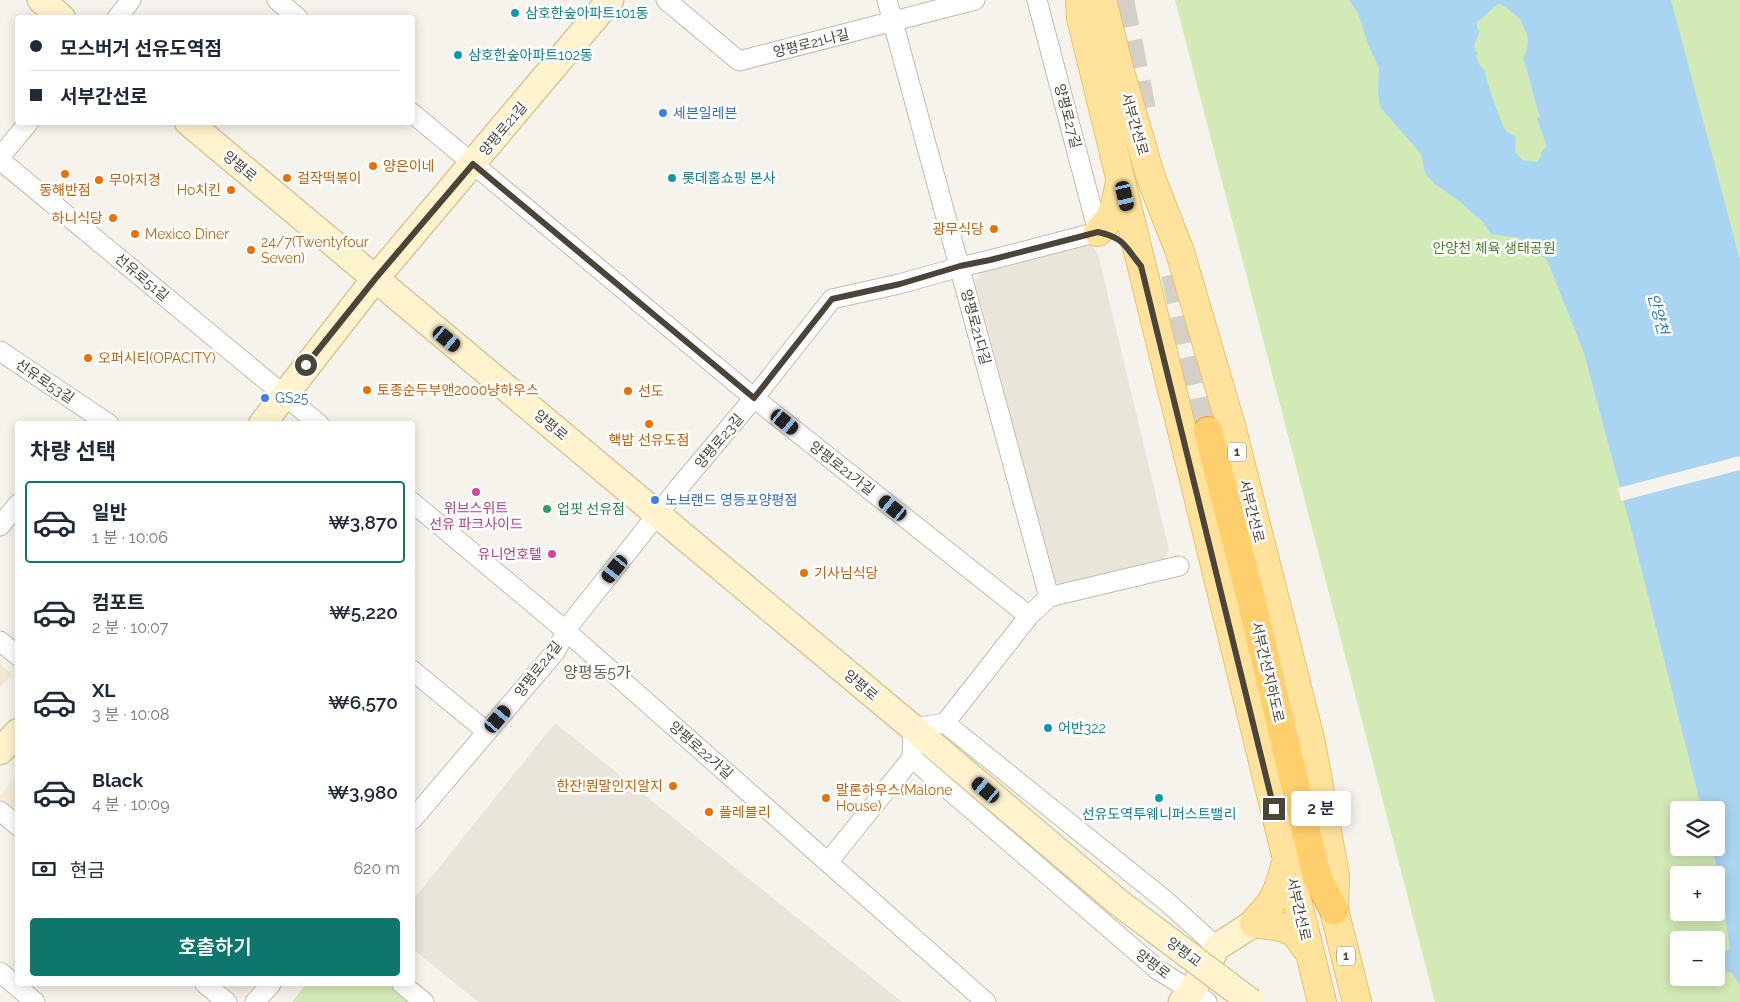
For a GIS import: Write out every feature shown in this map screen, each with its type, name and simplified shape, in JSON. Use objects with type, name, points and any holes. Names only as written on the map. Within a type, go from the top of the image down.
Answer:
[{"type":"highway","name":"서부간선지하도로","points":[[1208,431],[1248,586],[1317,877],[1334,910]]},
{"type":"main road","points":[[41,0],[58,15]]},
{"type":"main road","name":"양평로21길","points":[[264,421],[375,279],[610,0]]},
{"type":"main road","name":"서부간선로","points":[[1102,0],[1120,72],[1151,178],[1180,252],[1231,426],[1311,744],[1335,876],[1334,910],[1357,1002]]},
{"type":"main road","name":"서부간선로","points":[[1075,6],[1121,178],[1322,1002]]},
{"type":"main road","name":"양평로","points":[[192,125],[913,728],[1118,902]]},
{"type":"main road","points":[[1098,232],[1114,212],[1121,178]]},
{"type":"main road","points":[[1098,232],[1112,235],[1120,240],[1141,266]]},
{"type":"main road","points":[[0,751],[15,735]]},
{"type":"main road","points":[[1194,998],[1217,947],[1254,923],[1262,911],[1271,903],[1282,880],[1287,858]]},
{"type":"main road","name":"양평교","points":[[1118,902],[1251,1002]]},
{"type":"main road","points":[[1254,923],[1282,927],[1294,932],[1309,952]]},
{"type":"street","points":[[119,15],[131,0]]},
{"type":"street","points":[[277,0],[294,15]]},
{"type":"street","name":"양평로21나길","points":[[666,0],[739,61],[975,0]]},
{"type":"street","name":"양평로21다길","points":[[886,0],[1049,597]]},
{"type":"street","name":"양평로27길","points":[[1037,0],[1098,232]]},
{"type":"street","name":"양평로21가길","points":[[415,116],[754,398],[1029,616]]},
{"type":"street","points":[[0,158],[27,125]]},
{"type":"street","name":"선유로51길","points":[[0,158],[284,394]]},
{"type":"street","name":"양평로23길","points":[[657,515],[754,398],[832,299],[900,284],[960,266],[1098,232]]},
{"type":"street","name":"선유로53길","points":[[0,351],[86,418]]},
{"type":"street","points":[[284,394],[316,421]]},
{"type":"street","name":"양평로22가길","points":[[415,505],[566,631],[986,1002]]},
{"type":"street","points":[[0,526],[15,508]]},
{"type":"street","name":"양평로24길","points":[[415,816],[555,652],[566,631],[657,515]]},
{"type":"street","points":[[828,862],[912,758],[913,728],[945,723],[1029,616],[1049,597],[1179,566]]},
{"type":"street","points":[[0,641],[15,654]]},
{"type":"street","points":[[415,672],[487,732]]},
{"type":"street","points":[[945,723],[1166,901],[1217,947]]},
{"type":"street","name":"양평로","points":[[912,758],[1158,970],[1194,998]]},
{"type":"street","points":[[0,812],[15,824]]},
{"type":"street","points":[[0,972],[15,985]]},
{"type":"street","points":[[16,986],[35,1002]]},
{"type":"street","points":[[207,986],[227,1002]]},
{"type":"street","points":[[255,1002],[269,986]]},
{"type":"street","points":[[404,986],[424,1002]]},
{"type":"shaded area","points":[[1091,244],[1098,254],[1169,550],[1163,562],[1061,586],[1054,581],[975,282],[980,272]]},
{"type":"shaded area","points":[[0,664],[12,674],[0,688]]},
{"type":"shaded area","points":[[555,723],[902,1002],[478,1002],[415,951],[415,898]]},
{"type":"shaded area","points":[[15,777],[15,812],[0,799],[0,796]]},
{"type":"shaded area","points":[[228,986],[251,986],[242,997]]},
{"type":"green space","name":"안양천 체육 생태공원","points":[[1175,0],[1740,0],[1740,1002],[1435,1002]]},
{"type":"green space","points":[[304,986],[396,986],[416,1002],[292,1002]]},
{"type":"water","name":"안양천","points":[[1349,0],[1671,0],[1740,260],[1740,985],[1732,973],[1725,970],[1725,952],[1730,948],[1725,915],[1725,866],[1717,866],[1714,856],[1725,856],[1725,801],[1700,801],[1632,532],[1584,353],[1547,260],[1519,238],[1491,234],[1483,222],[1458,200],[1435,184],[1425,173],[1421,154],[1381,108],[1378,95],[1379,68],[1368,44],[1358,13]],"holes":[[[1498,4],[1505,6],[1521,20],[1528,38],[1527,51],[1523,58],[1540,116],[1537,118],[1547,147],[1542,150],[1541,157],[1537,162],[1522,160],[1515,151],[1516,137],[1507,132],[1504,127],[1485,71],[1480,66],[1476,57],[1478,52],[1475,51],[1474,45],[1480,31],[1477,28],[1477,22]]]},
{"type":"pier","points":[[1740,456],[1740,470],[1621,501],[1618,488]]},
{"type":"tunnel","points":[[1120,0],[1142,109]]},
{"type":"tunnel","points":[[1175,274],[1208,431]]},
{"type":"place","name":"삼호한숲아파트101동","points":[[515,13]]},
{"type":"place","name":"삼호한숲아파트102동","points":[[458,55]]},
{"type":"place","name":"세븐일레븐","points":[[663,113]]},
{"type":"place","name":"양은이네","points":[[373,166]]},
{"type":"place","name":"동해반점","points":[[65,174]]},
{"type":"place","name":"걸작떡볶이","points":[[287,178]]},
{"type":"place","name":"롯데홈쇼핑 본사","points":[[672,178]]},
{"type":"place","name":"무아지경","points":[[99,180]]},
{"type":"place","name":"Ho치킨","points":[[231,190]]},
{"type":"place","name":"하니식당","points":[[113,218]]},
{"type":"place","name":"광무식당","points":[[994,229]]},
{"type":"place","name":"Mexico Diner","points":[[135,234]]},
{"type":"place","name":"24/7(Twentyfour Seven)","points":[[251,250]]},
{"type":"place","name":"오퍼시티(OPACITY)","points":[[88,358]]},
{"type":"place","name":"토종순두부앤2000냥하우스","points":[[367,390]]},
{"type":"place","name":"선도","points":[[628,391]]},
{"type":"place","name":"GS25","points":[[265,398]]},
{"type":"place","name":"핵밥 선유도점","points":[[649,424]]},
{"type":"place","name":"위브스위트 선유 파크사이드","points":[[476,492]]},
{"type":"place","name":"노브랜드 영등포양평점","points":[[655,500]]},
{"type":"place","name":"업핏 선유점","points":[[547,509]]},
{"type":"place","name":"유니언호텔","points":[[552,554]]},
{"type":"place","name":"기사님식당","points":[[804,573]]},
{"type":"place","name":"어반322","points":[[1048,728]]},
{"type":"place","name":"한잔!뭔말인지알지","points":[[673,786]]},
{"type":"place","name":"말론하우스(Malone House)","points":[[826,798]]},
{"type":"place","name":"선유도역투웨니퍼스트밸리","points":[[1159,798]]},
{"type":"place","name":"플레블리","points":[[709,812]]},
{"type":"district","name":"양평동5가","points":[[597,672]]},
{"type":"route","points":[[306,365],[375,279],[473,164],[754,398],[832,299],[900,284],[960,266],[1098,232],[1112,235],[1125,245],[1141,266],[1274,809]]}]
